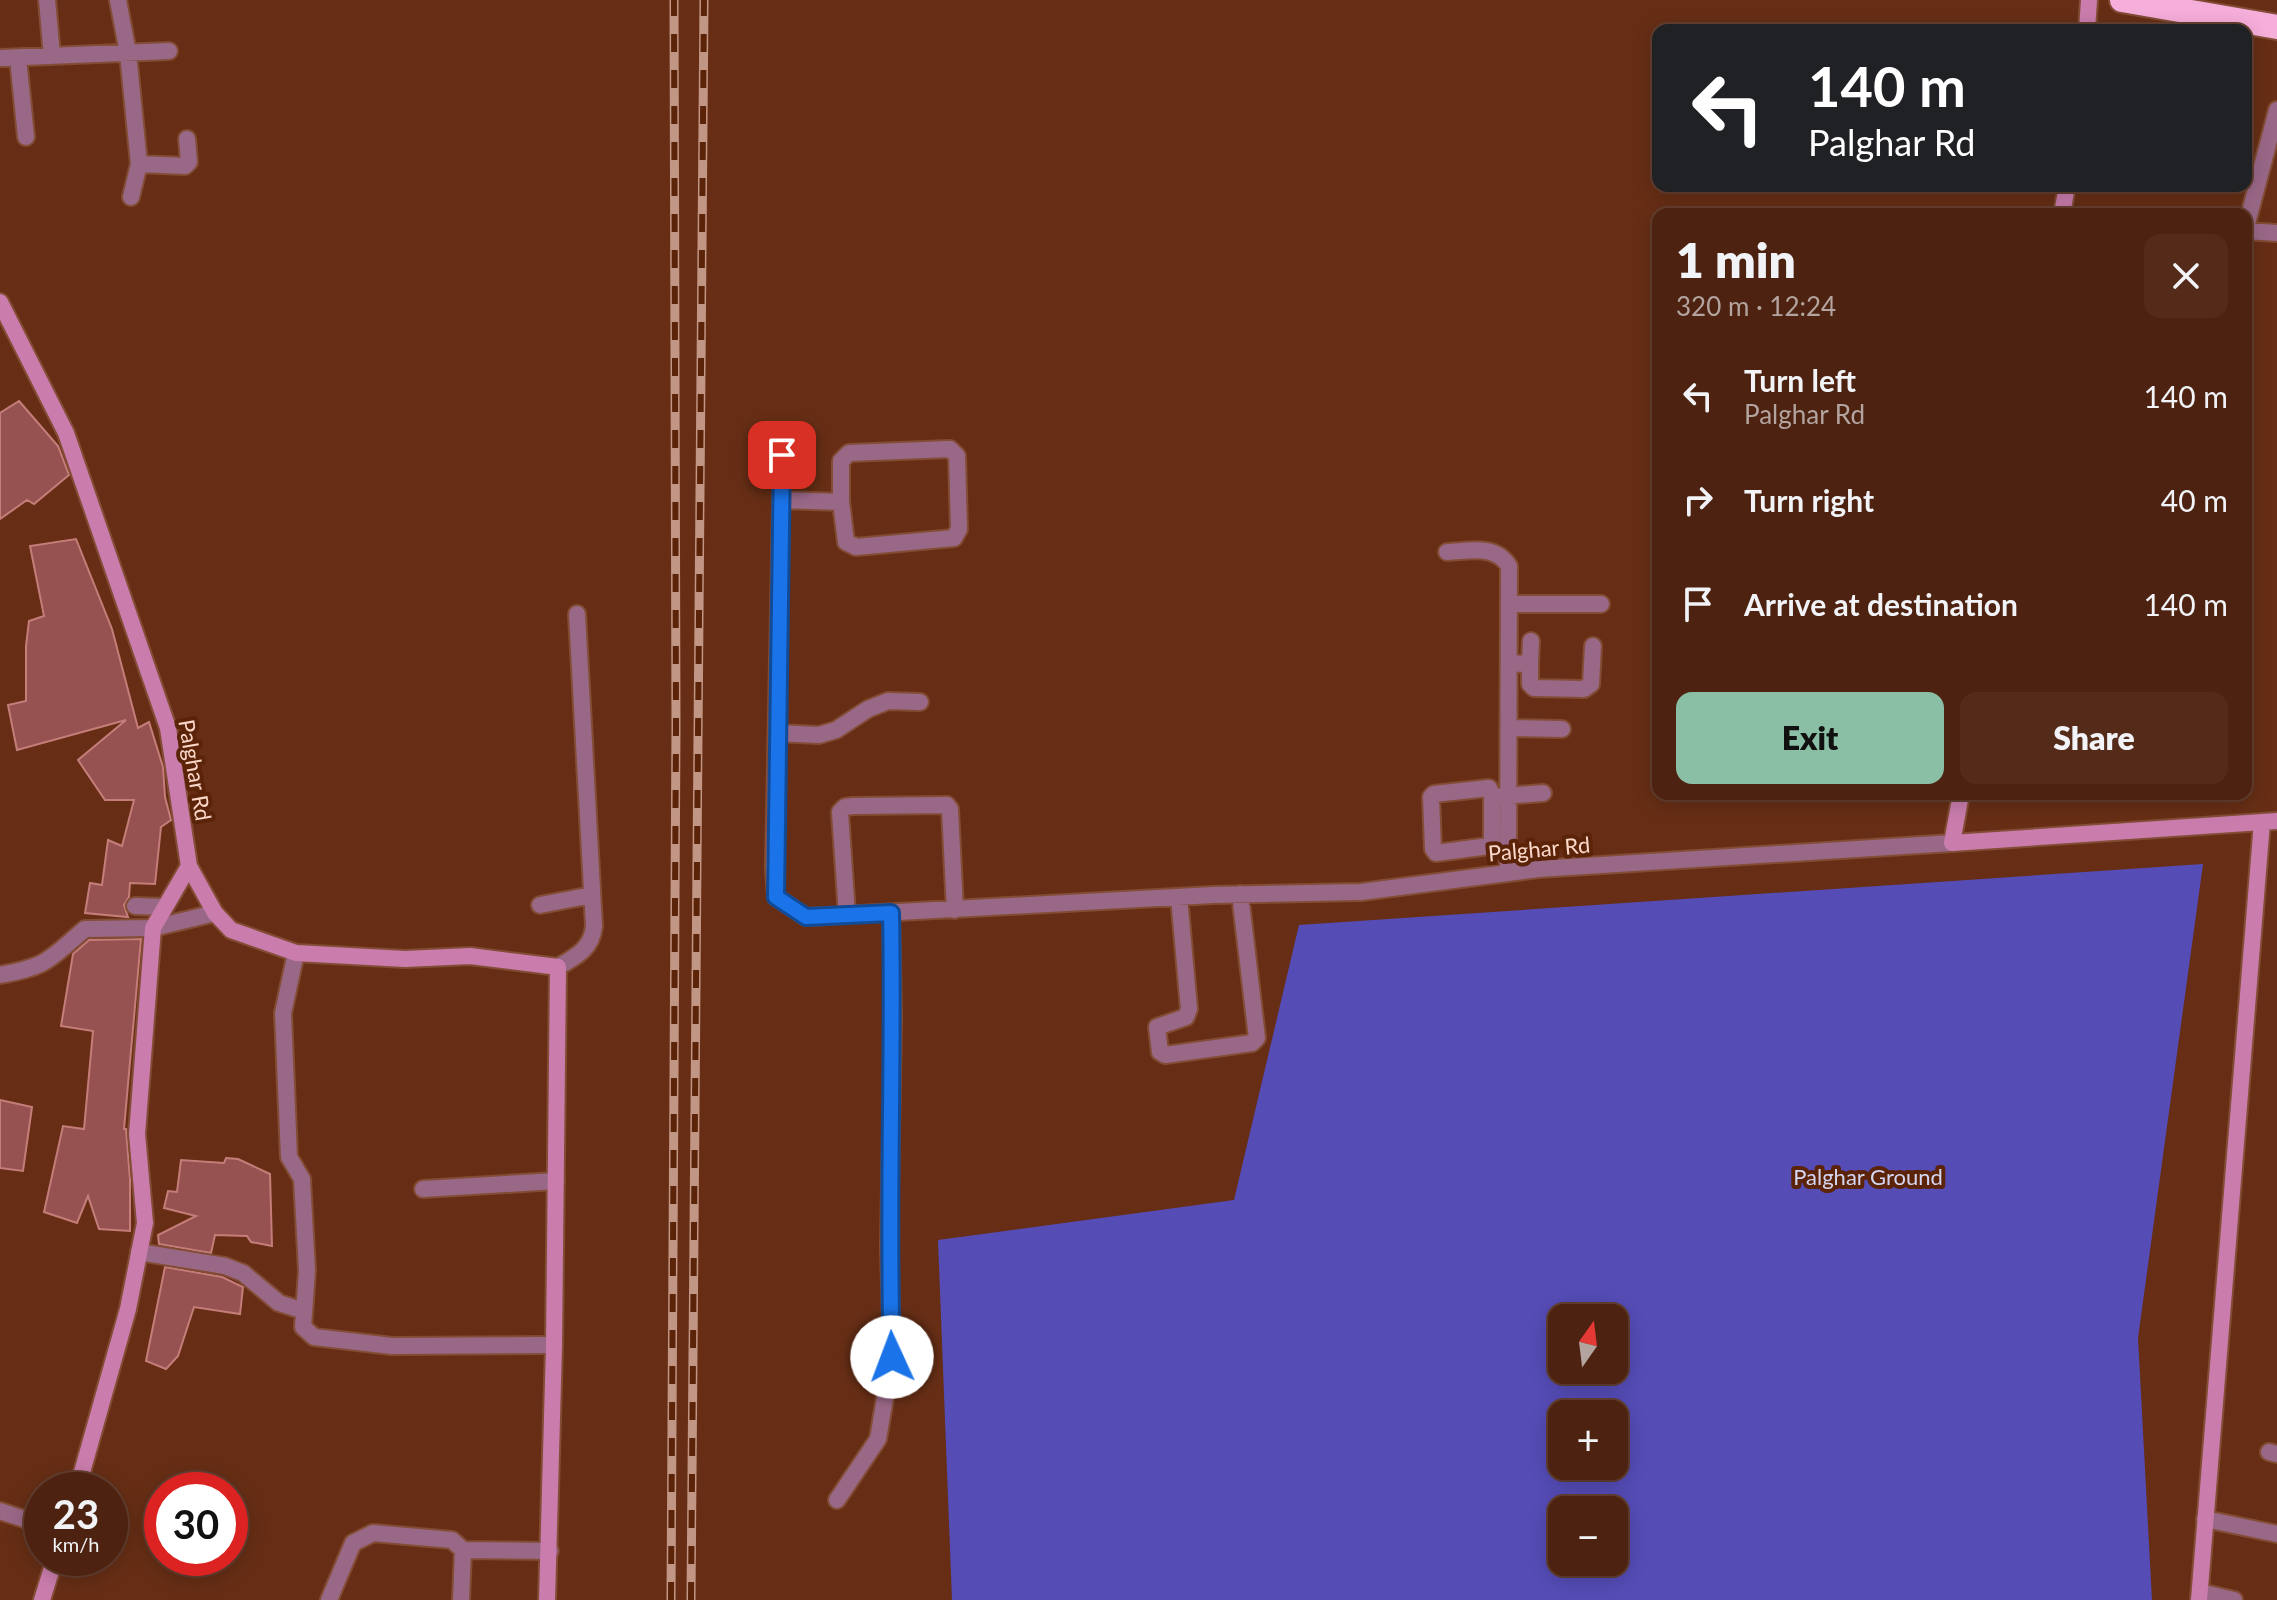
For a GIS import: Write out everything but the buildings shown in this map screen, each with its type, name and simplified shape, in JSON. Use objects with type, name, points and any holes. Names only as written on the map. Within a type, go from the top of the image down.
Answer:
[{"type":"highway","points":[[2122,0],[2155,2],[2277,27]]},
{"type":"street","points":[[47,0],[52,56]]},
{"type":"street","points":[[118,0],[128,53],[139,164],[131,197]]},
{"type":"street","points":[[2087,24],[2089,0]]},
{"type":"street","points":[[0,58],[169,51]]},
{"type":"street","points":[[18,58],[26,137]]},
{"type":"street","points":[[2251,208],[2277,110]]},
{"type":"street","points":[[139,164],[185,166],[189,162],[187,139]]},
{"type":"street","points":[[2252,230],[2277,233]]},
{"type":"street","name":"Palghar Rd","points":[[0,302],[66,433],[168,728],[189,866],[215,913],[231,930],[296,953],[405,959],[470,956],[558,967]]},
{"type":"street","points":[[950,449],[957,456],[959,529],[954,538],[856,547],[846,542],[841,502],[841,461],[849,453],[950,449]]},
{"type":"street","points":[[782,455],[777,733],[819,735],[836,730],[868,709],[888,701],[920,702]]},
{"type":"street","points":[[781,500],[841,502]]},
{"type":"street","points":[[1447,552],[1493,551],[1503,557],[1509,566],[1509,728],[1500,796],[1489,846],[1436,853],[1433,849],[1431,797],[1434,794],[1489,788],[1500,796],[1543,793]]},
{"type":"street","points":[[1509,604],[1601,604]]},
{"type":"street","points":[[547,1600],[554,1345],[558,967],[583,952],[593,936],[577,614]]},
{"type":"street","points":[[1531,641],[1530,684],[1534,688],[1584,689],[1591,684],[1593,646]]},
{"type":"street","points":[[1509,663],[1530,664]]},
{"type":"street","points":[[1509,728],[1562,729]]},
{"type":"street","name":"Palghar Rd","points":[[777,733],[776,897],[806,917],[1240,894],[1361,892],[1508,873],[2270,821]]},
{"type":"street","points":[[1500,796],[1508,873]]},
{"type":"street","points":[[1952,843],[1960,800]]},
{"type":"street","points":[[847,915],[840,812],[845,807],[853,806],[947,805],[950,809],[955,910]]},
{"type":"street","points":[[2234,1600],[2199,1596],[2270,821]]},
{"type":"street","points":[[82,1472],[128,1309],[145,1223],[137,1134],[153,928],[189,866]]},
{"type":"street","points":[[1179,897],[1189,1009],[1186,1017],[1157,1027],[1160,1052],[1165,1055],[1252,1043],[1257,1038],[1240,894]]},
{"type":"street","points":[[540,905],[592,895]]},
{"type":"street","points":[[135,906],[164,907]]},
{"type":"street","points":[[0,975],[32,969],[52,960],[85,929],[153,928],[215,913]]},
{"type":"street","points":[[837,1500],[878,1439],[892,1357],[889,1247],[893,1017],[891,913]]},
{"type":"street","points":[[296,953],[283,1013],[289,1157],[302,1179],[307,1271],[303,1327],[314,1337],[392,1346],[554,1345]]},
{"type":"street","points":[[423,1189],[556,1181]]},
{"type":"street","points":[[139,1252],[225,1266],[243,1273],[279,1303],[304,1311]]},
{"type":"street","points":[[0,1511],[24,1519]]},
{"type":"street","points":[[2205,1519],[2277,1534]]},
{"type":"street","points":[[329,1600],[353,1543],[373,1533],[452,1540],[463,1550],[550,1551]]},
{"type":"street","points":[[461,1600],[463,1550]]},
{"type":"street","points":[[42,1600],[49,1576]]},
{"type":"green space","name":"Palghar Ground","points":[[2203,864],[2138,1338],[2152,1600],[952,1600],[938,1240],[1234,1200],[1299,925]]},
{"type":"railway","points":[[671,1600],[676,727],[674,0]]},
{"type":"railway","points":[[691,1600],[704,0]]},
{"type":"route","points":[[782,455],[776,897],[806,917],[891,913],[893,1017],[889,1247],[892,1357]]}]
